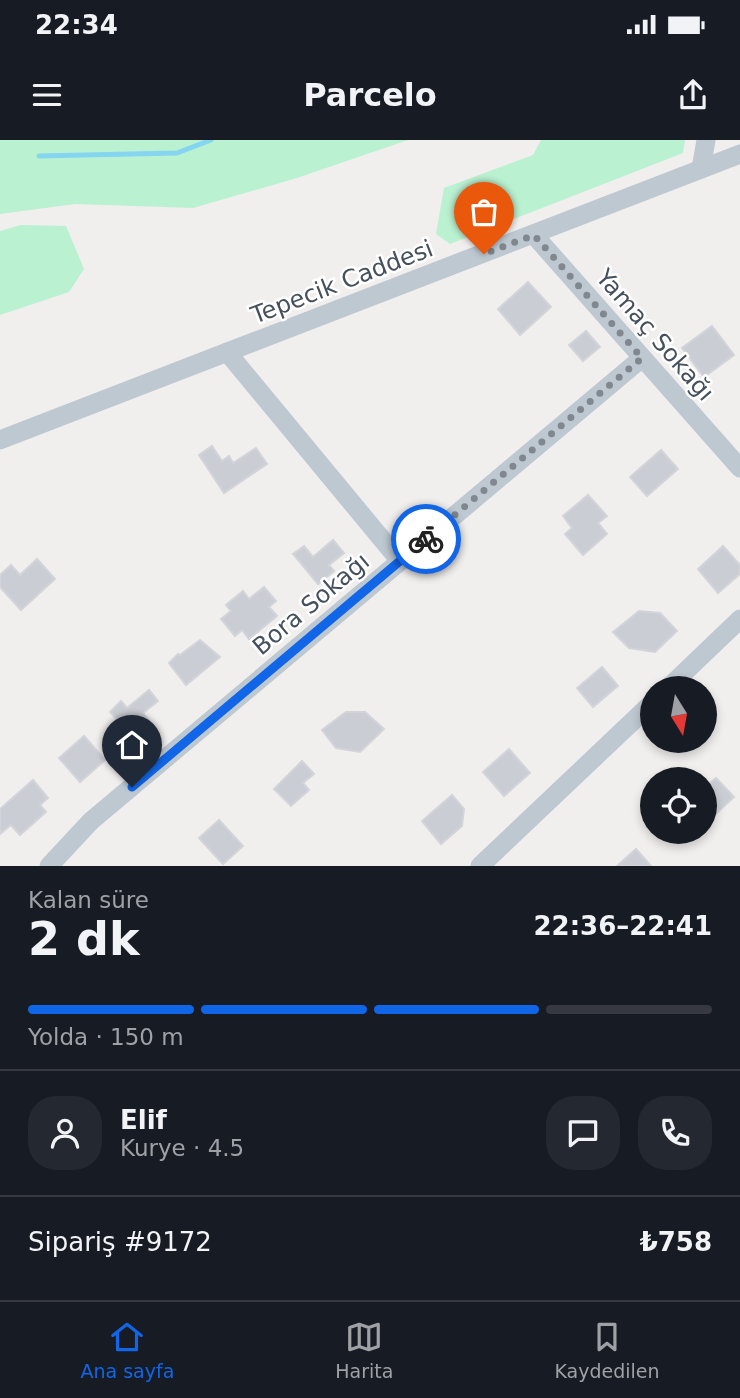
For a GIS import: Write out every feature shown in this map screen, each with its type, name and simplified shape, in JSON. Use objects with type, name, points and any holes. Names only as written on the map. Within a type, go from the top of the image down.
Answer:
[{"type":"street","points":[[701,169],[706,140]]},
{"type":"street","name":"Tepecik Caddesi","points":[[0,440],[740,154]]},
{"type":"street","name":"Yamaç Sokağı","points":[[534,235],[740,468]]},
{"type":"street","points":[[227,352],[400,561]]},
{"type":"street","name":"Bora Sokağı","points":[[49,866],[91,821],[642,358]]},
{"type":"street","points":[[681,676],[740,619]]},
{"type":"street","points":[[480,866],[640,714]]},
{"type":"green space","points":[[0,140],[408,140],[297,178],[193,208],[75,204],[0,214]]},
{"type":"green space","points":[[541,140],[685,140],[683,153],[450,244],[436,234],[444,188],[533,155]]},
{"type":"green space","points":[[21,225],[66,226],[84,269],[69,292],[0,315],[0,231]]},
{"type":"building","points":[[528,282],[551,307],[520,335],[498,309]]},
{"type":"building","points":[[712,326],[734,355],[704,377],[682,348]]},
{"type":"building","points":[[586,331],[600,347],[583,361],[569,345]]},
{"type":"building","points":[[212,446],[222,461],[229,456],[233,463],[256,448],[267,464],[224,493],[199,455]]},
{"type":"building","points":[[661,450],[678,469],[647,496],[630,477]]},
{"type":"building","points":[[588,495],[607,516],[598,523],[607,534],[583,555],[565,534],[572,528],[563,516]]},
{"type":"building","points":[[333,540],[344,553],[329,565],[334,571],[318,584],[293,554],[304,546],[313,557]]},
{"type":"building","points":[[723,546],[740,565],[740,574],[718,593],[698,569]]},
{"type":"building","points":[[37,559],[55,579],[21,610],[0,587],[0,575],[11,565],[20,575]]},
{"type":"building","points":[[264,587],[276,601],[269,607],[277,616],[249,639],[242,630],[235,636],[221,619],[231,611],[226,605],[243,591],[249,599]]},
{"type":"building","points":[[639,611],[660,613],[677,631],[655,652],[629,648],[613,632]]},
{"type":"building","points":[[200,640],[220,657],[186,685],[169,663]]},
{"type":"building","points":[[602,667],[618,686],[593,707],[577,688]]},
{"type":"building","points":[[149,690],[158,701],[143,713],[150,722],[135,737],[110,712],[121,701],[127,708]]},
{"type":"building","points":[[346,712],[365,712],[384,729],[360,752],[336,748],[322,730]]},
{"type":"building","points":[[84,736],[105,760],[80,782],[59,758]]},
{"type":"building","points":[[509,749],[530,773],[504,796],[483,772]]},
{"type":"building","points":[[302,761],[314,774],[303,783],[309,790],[291,806],[274,789]]},
{"type":"building","points":[[717,779],[734,797],[717,813]]},
{"type":"building","points":[[33,780],[48,798],[40,805],[46,812],[20,835],[11,825],[0,834],[0,809]]},
{"type":"building","points":[[452,795],[464,809],[462,826],[441,844],[422,821]]},
{"type":"building","points":[[219,820],[243,846],[223,864],[199,838]]},
{"type":"building","points":[[636,849],[651,866],[617,866]]},
{"type":"waterway","points":[[39,156],[177,153],[211,140]]},
{"type":"way so far","points":[[426,539],[642,358],[534,235],[484,254]]},
{"type":"route","points":[[132,787],[426,539]]}]
